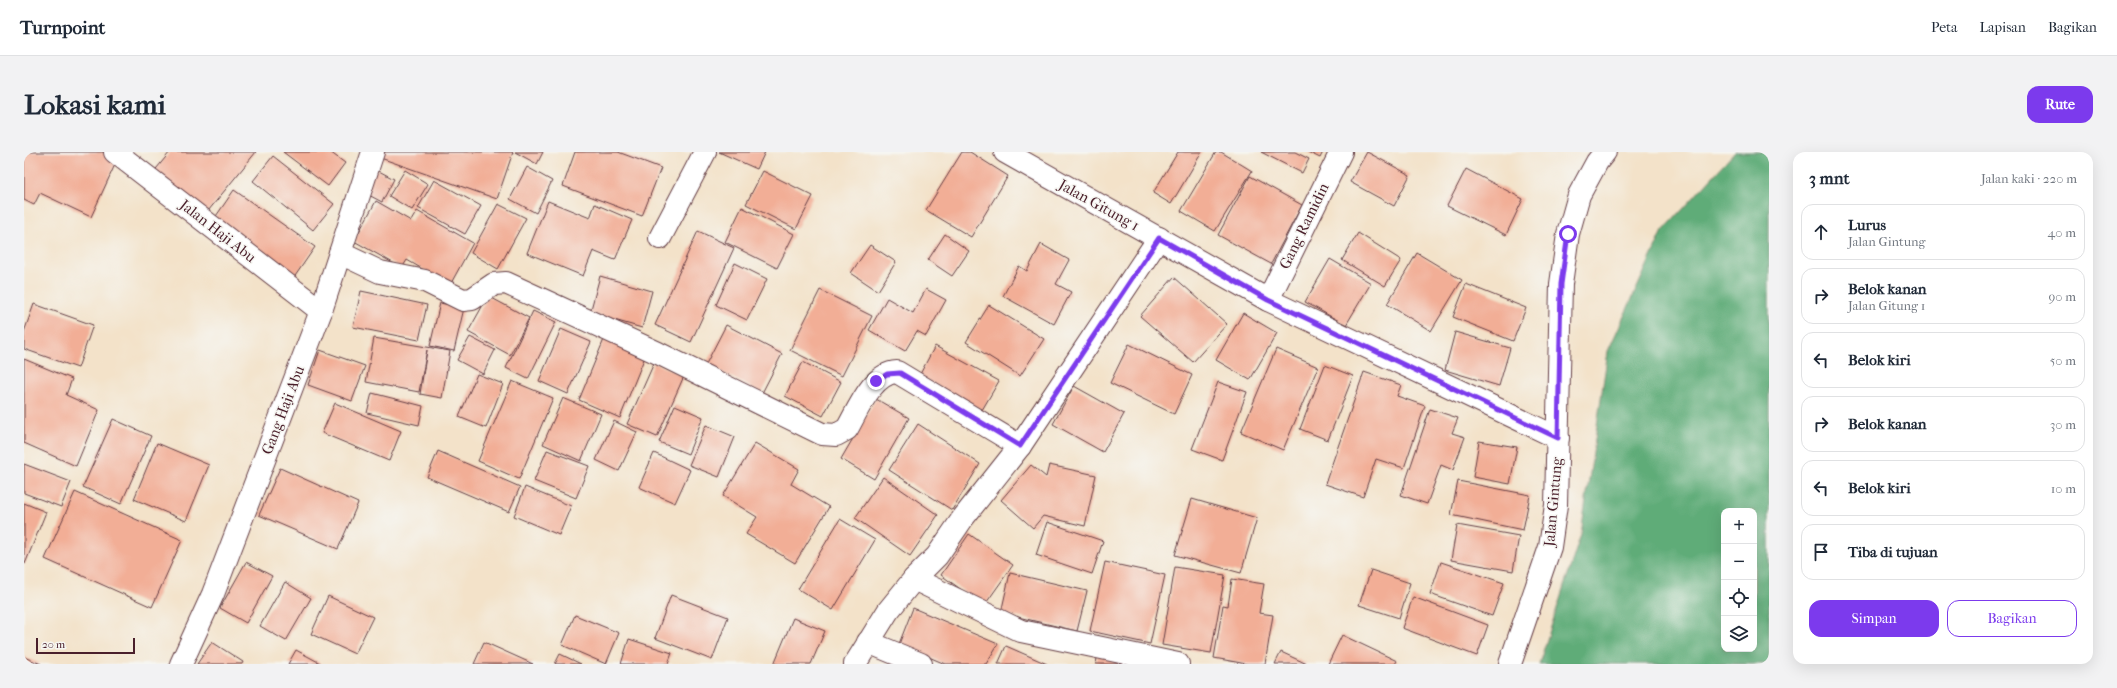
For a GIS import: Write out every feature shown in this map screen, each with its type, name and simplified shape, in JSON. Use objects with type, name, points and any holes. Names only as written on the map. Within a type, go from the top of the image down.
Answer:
[{"type":"street","name":"Jalan Haji Abu","points":[[115,152],[321,311]]},
{"type":"street","name":"Gang Haji Abu","points":[[181,664],[214,594],[321,311],[373,152]]},
{"type":"street","points":[[660,238],[705,152]]},
{"type":"street","name":"Jalan Gitung 1","points":[[1005,152],[1268,300],[1558,438]]},
{"type":"street","name":"Gang Ramidin","points":[[1268,300],[1341,152]]},
{"type":"street","name":"Jalan Gintung","points":[[1510,664],[1550,547],[1556,505],[1561,284],[1568,234],[1579,195],[1597,162],[1605,152]]},
{"type":"street","points":[[855,664],[888,611],[914,579],[938,556],[963,518],[1020,446],[1159,238]]},
{"type":"street","points":[[340,253],[380,272],[425,281],[463,300],[472,299],[494,284],[506,283],[658,353],[822,434],[836,435],[847,429],[876,381],[887,374],[897,372],[1020,446]]},
{"type":"street","points":[[914,579],[1021,631],[1178,664]]},
{"type":"street","points":[[868,642],[921,664]]},
{"type":"green space","points":[[1735,152],[1769,152],[1769,664],[1539,664],[1581,534],[1608,351],[1663,231]]},
{"type":"building","points":[[24,152],[105,152],[118,158],[91,217],[40,193],[34,205],[24,200]]},
{"type":"building","points":[[170,152],[256,152],[204,216],[152,174]]},
{"type":"building","points":[[283,152],[330,152],[345,163],[328,186]]},
{"type":"building","points":[[374,152],[513,152],[497,199],[372,155]]},
{"type":"building","points":[[515,152],[543,152],[537,164]]},
{"type":"building","points":[[575,152],[618,152],[661,168],[642,216],[563,186]]},
{"type":"building","points":[[719,152],[765,152],[757,169]]},
{"type":"building","points":[[962,152],[970,152],[1008,176],[971,237],[926,210]]},
{"type":"building","points":[[1178,152],[1202,152],[1171,204],[1153,193]]},
{"type":"building","points":[[1216,152],[1221,152],[1252,171],[1215,231],[1181,211]]},
{"type":"building","points":[[1261,152],[1295,152],[1309,159],[1302,173]]},
{"type":"building","points":[[1308,152],[1323,152],[1320,158]]},
{"type":"building","points":[[1367,152],[1410,175],[1394,206],[1350,182]]},
{"type":"building","points":[[273,156],[334,204],[313,230],[253,181]]},
{"type":"building","points":[[527,167],[552,181],[536,213],[510,199]]},
{"type":"building","points":[[375,169],[394,179],[382,202],[363,192]]},
{"type":"building","points":[[1466,169],[1523,199],[1506,235],[1447,206]]},
{"type":"building","points":[[405,170],[428,184],[412,210],[389,196]]},
{"type":"building","points":[[763,171],[813,196],[796,229],[746,204]]},
{"type":"building","points":[[1250,176],[1302,205],[1271,264],[1218,235]]},
{"type":"building","points":[[434,180],[481,206],[465,234],[418,208]]},
{"type":"building","points":[[234,190],[315,247],[293,279],[212,222]]},
{"type":"building","points":[[376,201],[411,221],[417,211],[473,243],[450,285],[407,260],[402,268],[354,241]]},
{"type":"building","points":[[548,201],[590,218],[595,204],[632,220],[615,260],[593,251],[583,276],[527,253]]},
{"type":"building","points":[[498,204],[526,218],[498,269],[471,253]]},
{"type":"building","points":[[742,207],[794,234],[777,268],[725,242]]},
{"type":"building","points":[[698,231],[734,248],[691,342],[655,325]]},
{"type":"building","points":[[1358,233],[1401,260],[1385,286],[1342,260]]},
{"type":"building","points":[[945,234],[969,251],[952,276],[928,260]]},
{"type":"building","points":[[1041,244],[1069,260],[1056,284],[1071,292],[1054,324],[1003,296],[1019,266],[1027,271]]},
{"type":"building","points":[[870,245],[896,262],[878,291],[851,273]]},
{"type":"building","points":[[1417,253],[1462,280],[1431,331],[1387,304]]},
{"type":"building","points":[[1330,259],[1371,283],[1346,325],[1305,302]]},
{"type":"building","points":[[735,263],[767,279],[747,320],[716,305]]},
{"type":"building","points":[[600,276],[652,291],[642,328],[590,313]]},
{"type":"building","points":[[1174,277],[1227,324],[1193,362],[1140,316]]},
{"type":"building","points":[[1466,284],[1526,308],[1513,341],[1453,317]]},
{"type":"building","points":[[926,289],[946,300],[926,336],[917,331],[905,351],[869,330],[887,298],[913,313]]},
{"type":"building","points":[[820,290],[872,316],[842,376],[790,350]]},
{"type":"building","points":[[361,291],[427,305],[419,340],[353,327]]},
{"type":"building","points":[[488,296],[529,318],[510,355],[468,332]]},
{"type":"building","points":[[440,303],[464,308],[454,351],[430,346]]},
{"type":"building","points":[[34,304],[93,325],[78,368],[24,349],[24,332]]},
{"type":"building","points":[[989,305],[1044,339],[1020,376],[966,342]]},
{"type":"building","points":[[533,311],[556,322],[528,379],[506,368]]},
{"type":"building","points":[[1243,313],[1277,333],[1250,380],[1216,360]]},
{"type":"building","points":[[726,325],[782,354],[762,393],[706,364]]},
{"type":"building","points":[[561,329],[591,342],[568,394],[539,381]]},
{"type":"building","points":[[1455,332],[1510,348],[1499,386],[1445,370]]},
{"type":"building","points":[[470,337],[495,350],[483,374],[457,360]]},
{"type":"building","points":[[605,337],[646,354],[620,418],[579,400]]},
{"type":"building","points":[[374,338],[450,351],[442,398],[420,394],[427,350],[419,392],[366,382]]},
{"type":"building","points":[[1129,344],[1192,375],[1174,414],[1110,383]]},
{"type":"building","points":[[935,346],[999,381],[982,410],[919,376]]},
{"type":"building","points":[[1276,349],[1318,367],[1283,450],[1241,432]]},
{"type":"building","points":[[320,350],[365,366],[352,401],[308,385]]},
{"type":"building","points":[[24,359],[72,379],[66,395],[99,410],[76,466],[24,443]]},
{"type":"building","points":[[803,362],[841,382],[823,416],[785,396]]},
{"type":"building","points":[[654,363],[684,376],[657,437],[627,424]]},
{"type":"building","points":[[1325,365],[1353,376],[1328,440],[1300,429]]},
{"type":"building","points":[[1364,372],[1401,385],[1397,396],[1425,406],[1404,468],[1376,459],[1363,497],[1325,484]]},
{"type":"building","points":[[477,374],[503,384],[486,428],[459,417]]},
{"type":"building","points":[[512,381],[553,398],[519,479],[478,461]]},
{"type":"building","points":[[1218,382],[1247,392],[1222,460],[1192,449]]},
{"type":"building","points":[[1074,386],[1124,414],[1103,452],[1053,424]]},
{"type":"building","points":[[372,393],[423,406],[419,425],[367,413]]},
{"type":"building","points":[[563,398],[601,414],[581,461],[543,444]]},
{"type":"building","points":[[876,399],[909,418],[874,479],[841,459]]},
{"type":"building","points":[[335,403],[401,431],[389,461],[322,433]]},
{"type":"building","points":[[675,405],[703,417],[688,454],[659,442]]},
{"type":"building","points":[[1430,409],[1458,418],[1452,433],[1465,437],[1453,470],[1441,465],[1427,504],[1401,495]]},
{"type":"building","points":[[113,419],[151,436],[121,504],[83,487]]},
{"type":"building","points":[[614,421],[637,432],[619,471],[596,460]]},
{"type":"building","points":[[918,424],[980,464],[952,510],[889,470]]},
{"type":"building","points":[[706,425],[735,437],[719,477],[689,465]]},
{"type":"building","points":[[1479,441],[1517,447],[1510,484],[1473,477]]},
{"type":"building","points":[[157,443],[209,465],[186,521],[134,499]]},
{"type":"building","points":[[755,443],[799,469],[791,484],[829,507],[795,563],[746,534],[757,517],[723,496]]},
{"type":"building","points":[[547,450],[589,466],[576,498],[534,481]]},
{"type":"building","points":[[438,451],[520,487],[509,512],[427,477]]},
{"type":"building","points":[[654,453],[690,470],[675,503],[639,487]]},
{"type":"building","points":[[24,464],[71,482],[61,507],[24,493]]},
{"type":"building","points":[[1031,465],[1046,477],[1049,465],[1096,475],[1085,526],[1043,516],[1033,528],[1001,500]]},
{"type":"building","points":[[280,468],[358,503],[338,549],[259,515]]},
{"type":"building","points":[[883,477],[938,515],[910,556],[855,518]]},
{"type":"building","points":[[1458,481],[1530,495],[1523,530],[1451,515]]},
{"type":"building","points":[[525,487],[571,506],[559,535],[514,516]]},
{"type":"building","points":[[75,492],[182,540],[152,607],[45,559]]},
{"type":"building","points":[[1192,499],[1257,518],[1241,573],[1175,555]]},
{"type":"building","points":[[24,503],[46,512],[25,564],[24,564]]},
{"type":"building","points":[[840,519],[875,540],[833,610],[798,589]]},
{"type":"building","points":[[1047,522],[1103,541],[1092,574],[1036,555]]},
{"type":"building","points":[[1457,525],[1519,536],[1513,571],[1451,560]]},
{"type":"building","points":[[969,534],[1013,565],[984,606],[941,575]]},
{"type":"building","points":[[246,562],[272,576],[246,623],[220,608]]},
{"type":"building","points":[[1105,562],[1165,575],[1150,644],[1090,631]]},
{"type":"building","points":[[1441,562],[1504,583],[1492,616],[1430,594]]},
{"type":"building","points":[[1175,567],[1225,575],[1211,653],[1162,645]]},
{"type":"building","points":[[1371,570],[1410,583],[1399,618],[1359,605]]},
{"type":"building","points":[[1010,573],[1087,591],[1077,631],[1001,613]]},
{"type":"building","points":[[1232,579],[1264,584],[1259,613],[1273,615],[1265,664],[1247,664],[1214,658],[1223,605],[1228,606]]},
{"type":"building","points":[[285,582],[311,598],[286,641],[260,626]]},
{"type":"building","points":[[671,595],[728,617],[712,660],[655,638]]},
{"type":"building","points":[[328,596],[373,617],[355,654],[311,634]]},
{"type":"building","points":[[1413,597],[1488,625],[1477,656],[1402,628]]},
{"type":"building","points":[[913,608],[998,644],[986,664],[945,664],[899,644]]},
{"type":"building","points":[[575,615],[619,633],[606,664],[562,645]]},
{"type":"building","points":[[793,618],[825,631],[811,664],[774,664]]},
{"type":"building","points":[[1342,635],[1397,661],[1395,664],[1328,664]]},
{"type":"building","points":[[629,639],[672,653],[668,664],[621,664]]},
{"type":"building","points":[[212,642],[243,662],[242,664],[197,664]]},
{"type":"building","points":[[484,642],[533,664],[474,664]]},
{"type":"building","points":[[1006,646],[1047,664],[998,664]]},
{"type":"building","points":[[296,650],[322,664],[288,664]]},
{"type":"building","points":[[1098,652],[1153,664],[1096,664]]},
{"type":"building","points":[[1281,652],[1307,664],[1275,664]]},
{"type":"building","points":[[560,654],[581,664],[555,664]]},
{"type":"building","points":[[24,657],[41,664],[24,664]]},
{"type":"route","points":[[876,381],[887,374],[900,373],[1020,446],[1159,238],[1268,300],[1558,438],[1561,284],[1568,234]]}]
